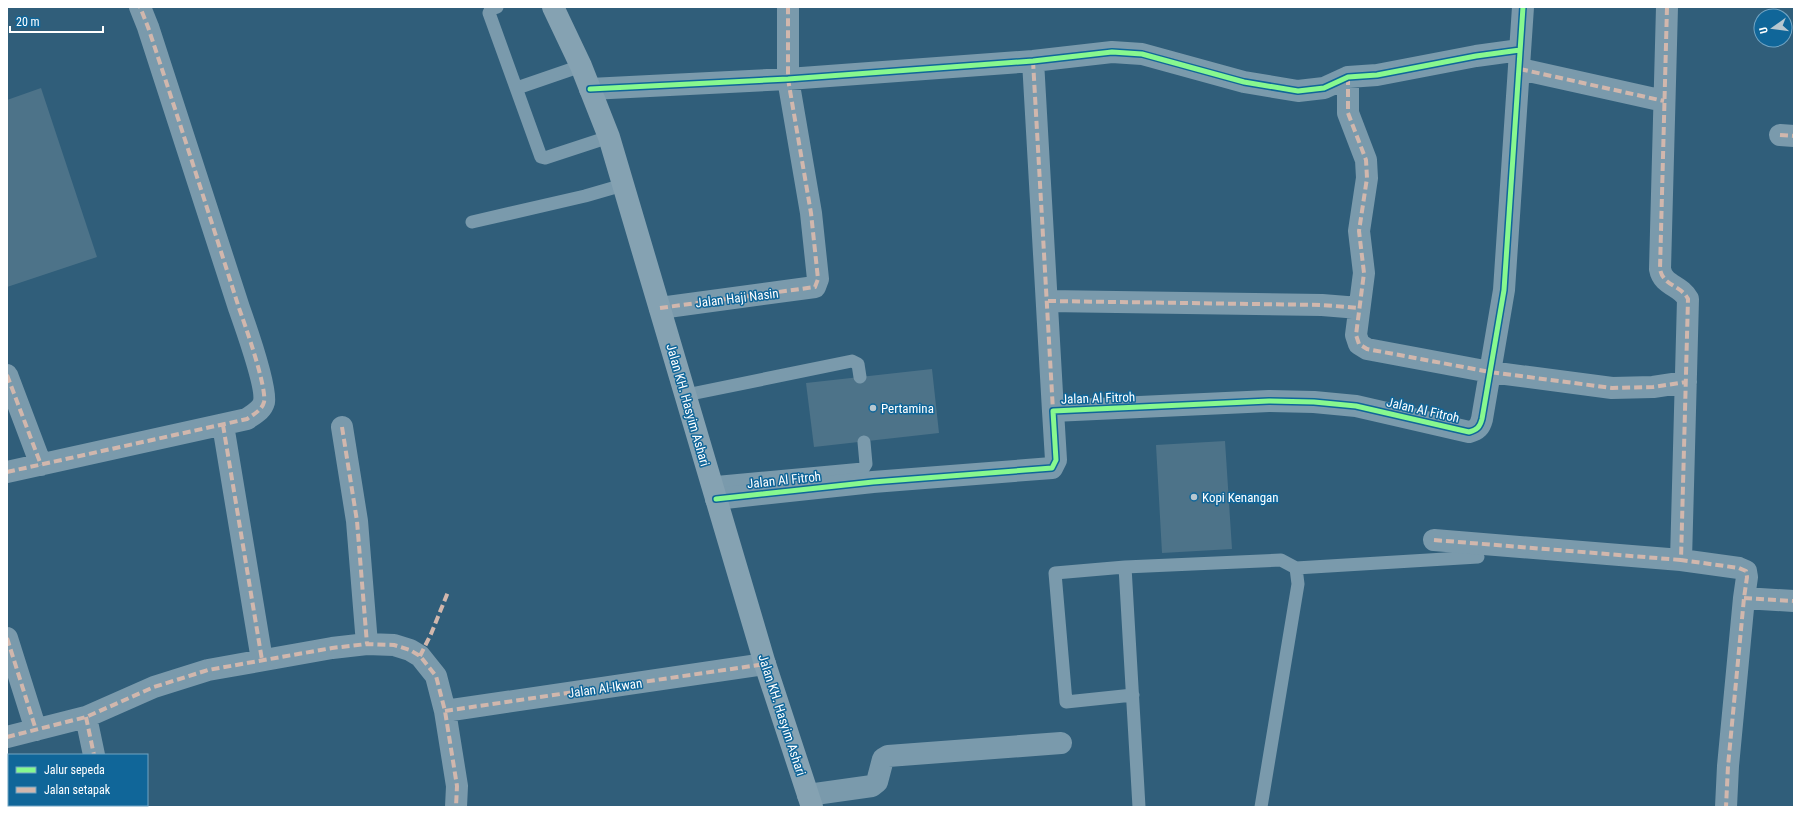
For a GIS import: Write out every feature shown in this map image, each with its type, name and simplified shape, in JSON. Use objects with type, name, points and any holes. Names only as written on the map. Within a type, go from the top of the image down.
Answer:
[{"type":"main road","name":"Jalan KH. Hasyim Ashari","points":[[553,7],[581,66],[609,137],[765,664],[810,801]]},
{"type":"street","points":[[7,472],[247,419],[261,408],[264,401],[264,393],[253,351],[192,160],[140,7]]},
{"type":"street","points":[[788,7],[788,79]]},
{"type":"street","points":[[1490,372],[1504,290],[1523,7]]},
{"type":"street","points":[[1668,7],[1660,269],[1661,276],[1666,282],[1684,292],[1688,299],[1681,560]]},
{"type":"street","points":[[590,89],[788,79],[1033,61],[1112,52],[1142,54],[1244,82],[1298,91],[1324,88],[1348,77],[1377,76],[1476,56],[1520,60],[1664,102]]},
{"type":"street","points":[[1033,61],[1048,301],[1053,410]]},
{"type":"street","points":[[1348,77],[1348,113],[1366,160],[1367,178],[1359,231],[1364,273],[1356,335],[1359,344],[1367,349],[1490,372],[1612,388],[1653,387],[1686,382]]},
{"type":"street","name":"Jalan Haji Nasin","points":[[660,308],[815,287],[818,279],[811,213],[788,79]]},
{"type":"street","points":[[1048,301],[1322,305],[1359,308]]},
{"type":"street","name":"Jalan Al Fitroh","points":[[714,491],[873,482],[1052,468],[1056,460],[1053,410],[1269,401],[1314,402],[1356,406],[1469,432],[1480,426],[1490,372]]},
{"type":"street","points":[[7,375],[41,465]]},
{"type":"street","points":[[222,425],[262,660]]},
{"type":"street","points":[[342,428],[357,521],[367,644]]},
{"type":"street","points":[[1434,540],[1681,560],[1739,568],[1746,571],[1747,577],[1728,766],[1726,807]]},
{"type":"street","points":[[1744,598],[1794,601]]},
{"type":"street","points":[[7,638],[36,730]]},
{"type":"street","points":[[7,737],[86,717],[154,687],[208,670],[332,648],[367,644],[394,645],[410,650],[420,656],[436,676],[446,711],[457,786],[456,807]]},
{"type":"street","name":"Jalan Al-Ikwan","points":[[446,711],[765,664]]},
{"type":"street","points":[[86,717],[94,754]]},
{"type":"street","points":[[810,801],[872,786],[877,782],[883,759],[888,756],[1061,743]]},
{"type":"lane","points":[[497,7],[491,9],[490,12],[540,155],[543,158],[609,137]]},
{"type":"lane","points":[[517,88],[581,66]]},
{"type":"lane","points":[[472,222],[585,196],[623,185]]},
{"type":"lane","points":[[686,395],[852,361],[858,364],[860,377]]},
{"type":"lane","points":[[714,491],[863,469],[866,464],[864,442]]},
{"type":"lane","points":[[1133,695],[1066,702],[1056,574],[1125,567],[1281,560],[1296,568],[1478,557]]},
{"type":"lane","points":[[1125,567],[1139,807]]},
{"type":"lane","points":[[1261,807],[1298,584],[1296,568]]},
{"type":"building","points":[[41,88],[97,257],[7,287],[7,100]]},
{"type":"building","name":"Pertamina","points":[[932,369],[939,433],[814,447],[806,383]]},
{"type":"building","name":"Kopi Kenangan","points":[[1225,441],[1232,549],[1162,553],[1156,445]]},
{"type":"marked path","points":[[7,472],[247,419],[260,410],[264,402],[262,383],[250,341],[160,62],[140,7]]},
{"type":"marked path","points":[[660,308],[815,287],[818,279],[811,213],[788,79],[788,7]]},
{"type":"marked path","points":[[1667,7],[1660,269],[1665,279],[1685,294],[1688,299],[1681,560],[1739,568],[1746,571],[1747,577],[1728,766],[1726,807]]},
{"type":"marked path","points":[[1033,61],[1053,411]]},
{"type":"marked path","points":[[1520,69],[1664,101]]},
{"type":"marked path","points":[[1348,77],[1348,113],[1366,160],[1367,178],[1359,231],[1364,273],[1356,335],[1359,344],[1367,349],[1490,372],[1612,388],[1653,387],[1686,382]]},
{"type":"marked path","points":[[1780,135],[1794,136]]},
{"type":"marked path","points":[[1048,301],[1322,305],[1359,308]]},
{"type":"marked path","points":[[7,375],[41,465]]},
{"type":"marked path","points":[[223,425],[262,660]]},
{"type":"marked path","points":[[342,427],[357,521],[367,644]]},
{"type":"marked path","points":[[1434,540],[1681,560]]},
{"type":"marked path","points":[[420,656],[431,634],[448,592]]},
{"type":"marked path","points":[[1744,598],[1794,601]]},
{"type":"marked path","points":[[7,638],[36,730]]},
{"type":"marked path","points":[[7,737],[86,717],[154,687],[208,670],[332,648],[367,644],[394,645],[410,650],[420,656],[436,676],[445,711],[457,786],[456,807]]},
{"type":"marked path","points":[[445,711],[765,664]]},
{"type":"marked path","points":[[86,717],[94,754]]},
{"type":"cycle path","points":[[716,499],[873,482],[1052,468],[1056,460],[1053,411],[1269,401],[1314,402],[1356,406],[1469,432],[1476,429],[1482,419],[1504,290],[1523,7]]},
{"type":"cycle path","points":[[590,89],[788,79],[1033,61],[1112,52],[1142,54],[1244,82],[1298,91],[1324,88],[1348,77],[1377,75],[1476,56],[1520,50]]},
{"type":"place","name":"Pertamina","points":[[873,408]]},
{"type":"place","name":"Kopi Kenangan","points":[[1194,497]]}]
